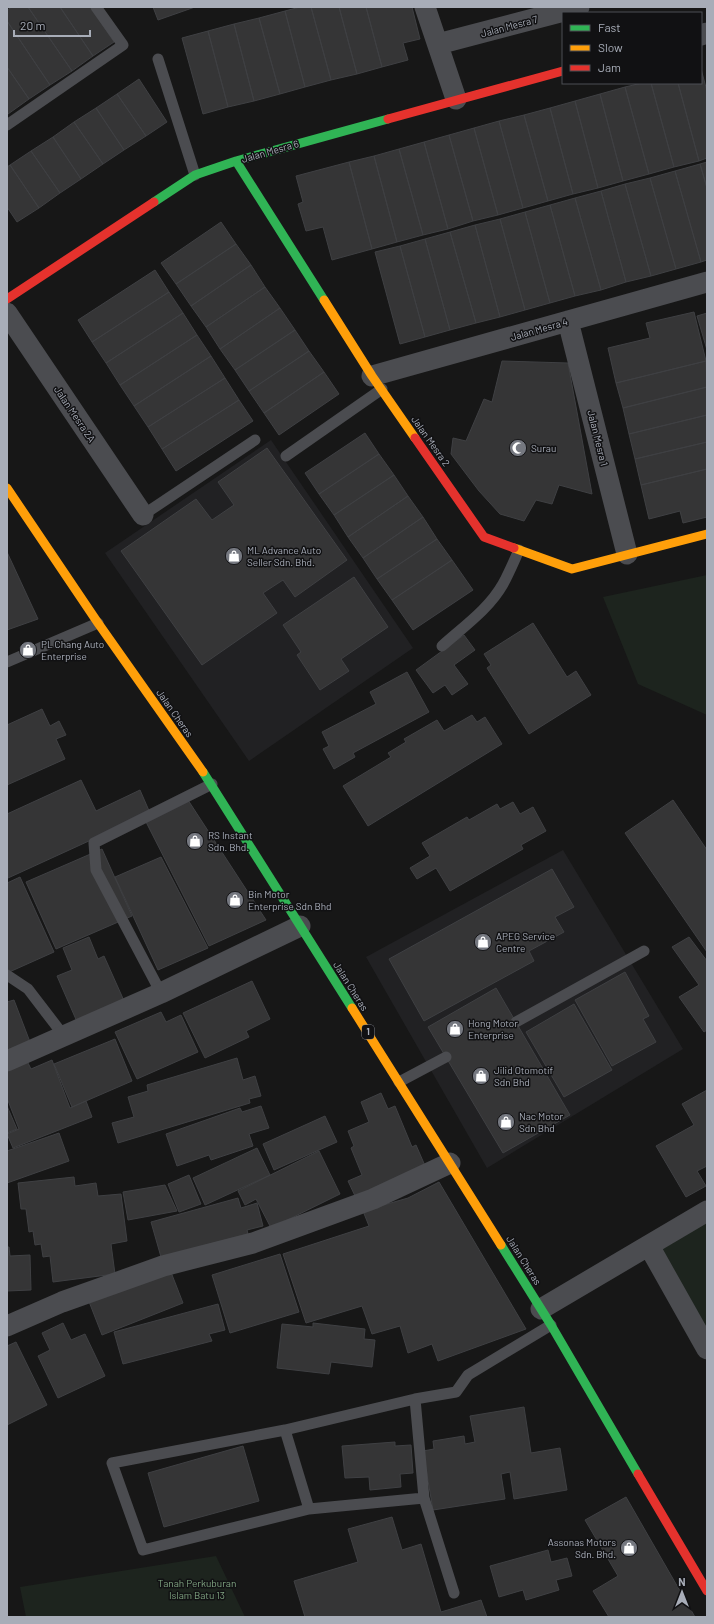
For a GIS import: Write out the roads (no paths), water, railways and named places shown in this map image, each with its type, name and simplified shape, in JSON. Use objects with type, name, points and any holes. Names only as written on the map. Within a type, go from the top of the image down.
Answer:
[{"type":"main road","name":"Jalan Mesra 6","points":[[7,299],[195,175],[236,161],[456,99],[562,71]]},
{"type":"main road","name":"Jalan Mesra 2","points":[[236,161],[377,383],[484,537],[572,569],[707,534]]},
{"type":"main road","name":"Jalan Cheras","points":[[7,488],[98,623],[212,784],[546,1317],[707,1591]]},
{"type":"street","points":[[425,7],[456,99]]},
{"type":"street","name":"Jalan Mesra 7","points":[[438,44],[579,7]]},
{"type":"street","name":"Jalan Mesra 4","points":[[377,383],[568,321],[707,282]]},
{"type":"street","name":"Jalan Mesra 2A","points":[[7,313],[143,515]]},
{"type":"street","name":"Jalan Mesra 1","points":[[568,321],[627,554]]},
{"type":"street","points":[[7,1062],[161,993],[300,926]]},
{"type":"street","points":[[7,1326],[62,1302],[163,1266],[253,1243],[373,1199],[450,1163]]},
{"type":"street","points":[[546,1317],[649,1246],[707,1210]]},
{"type":"street","points":[[649,1246],[707,1349]]},
{"type":"lane","points":[[7,125],[123,45],[96,7]]},
{"type":"lane","points":[[158,59],[195,175]]},
{"type":"lane","points":[[286,456],[377,383]]},
{"type":"lane","points":[[143,515],[255,440]]},
{"type":"lane","points":[[442,646],[483,610],[503,584],[519,550]]},
{"type":"lane","points":[[7,662],[98,623]]},
{"type":"lane","points":[[161,993],[96,870],[94,843],[212,784]]},
{"type":"lane","points":[[516,1022],[644,951]]},
{"type":"lane","points":[[7,975],[28,988],[64,1036]]},
{"type":"lane","points":[[399,1082],[446,1057]]},
{"type":"lane","points":[[424,1498],[309,1510],[143,1550],[112,1463],[285,1430],[415,1399],[456,1392],[468,1375],[546,1317]]},
{"type":"lane","points":[[415,1399],[424,1498],[454,1593]]},
{"type":"lane","points":[[285,1430],[309,1510]]},
{"type":"place","name":"Surau","points":[[518,448]]},
{"type":"place","name":"ML Advance Auto Seller Sdn. Bhd.","points":[[234,556]]},
{"type":"place","name":"PL Chang Auto Enterprise","points":[[28,650]]},
{"type":"place","name":"RS Instant Sdn. Bhd.","points":[[195,841]]},
{"type":"place","name":"Bin Motor Enterprise Sdn Bhd","points":[[235,900]]},
{"type":"place","name":"APEG Service Centre","points":[[483,942]]},
{"type":"place","name":"Hong Motor Enterprise","points":[[455,1029]]},
{"type":"place","name":"Jilid Otomotif Sdn Bhd","points":[[481,1076]]},
{"type":"place","name":"Nac Motor Sdn Bhd","points":[[506,1122]]},
{"type":"place","name":"Assonas Motors Sdn. Bhd.","points":[[629,1548]]},
{"type":"park label","name":"Tanah Perkuburan Islam Batu 13","points":[[197,1588]]}]
